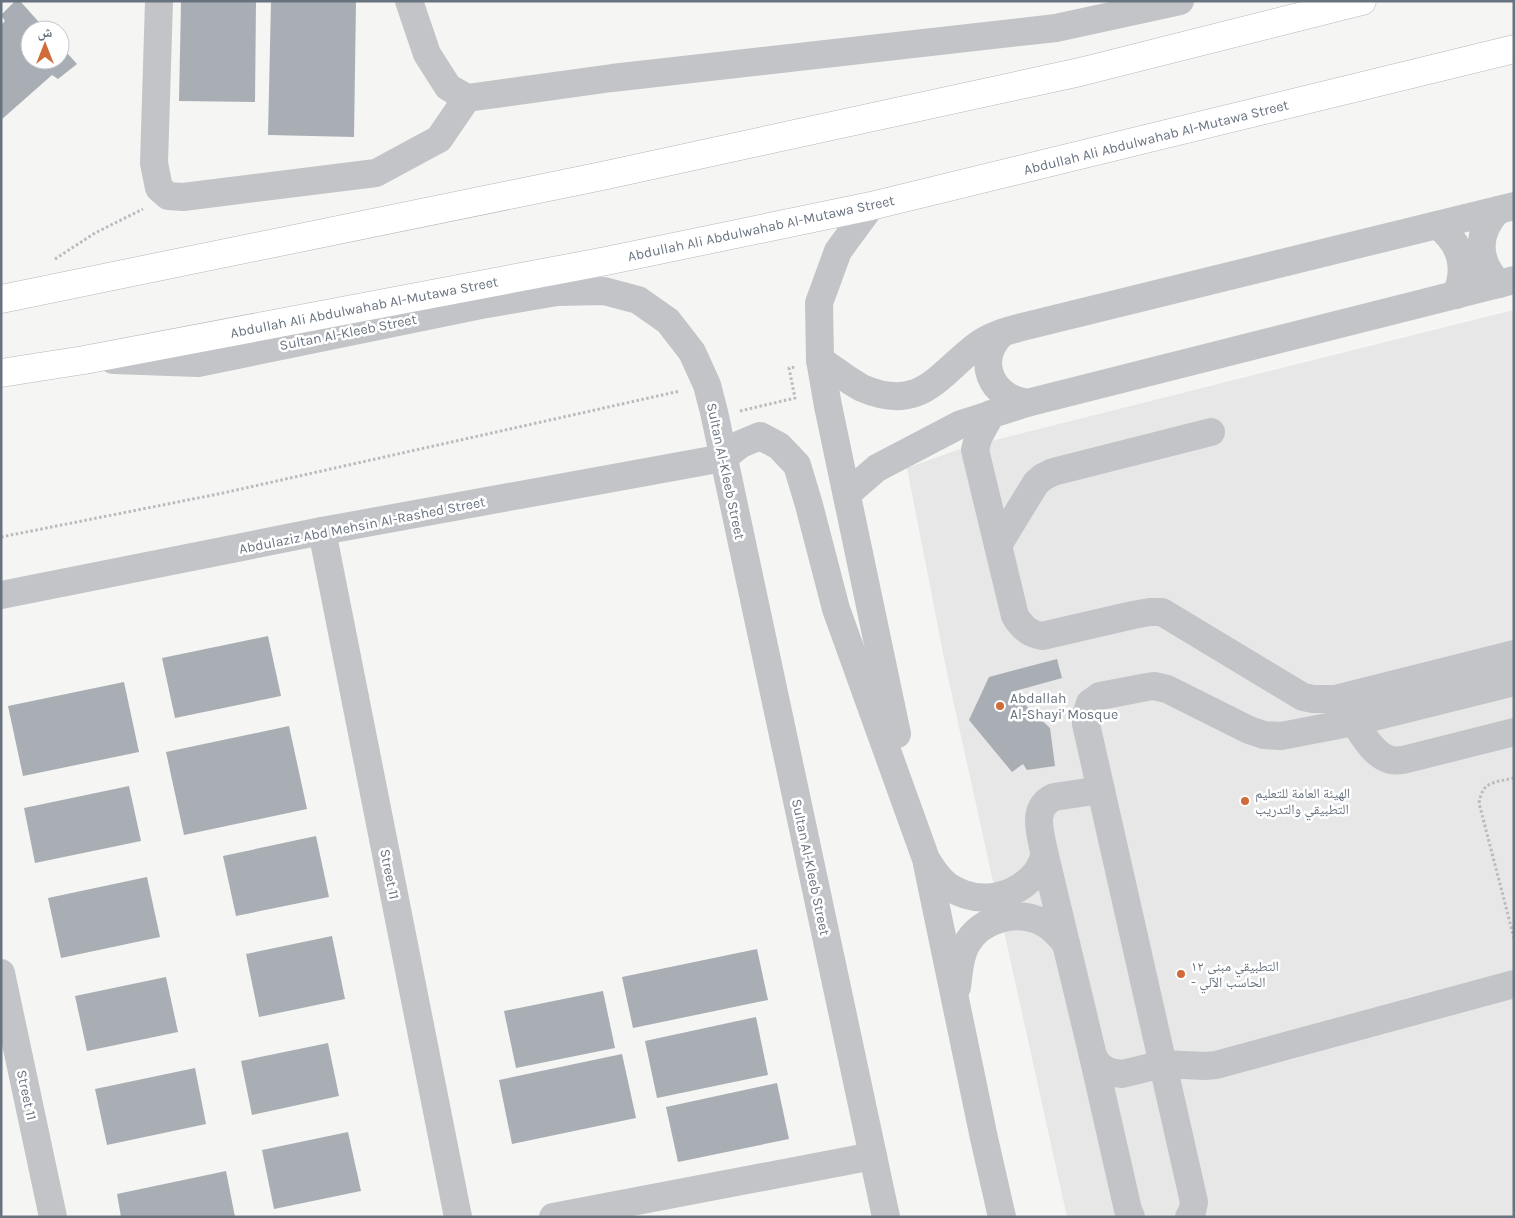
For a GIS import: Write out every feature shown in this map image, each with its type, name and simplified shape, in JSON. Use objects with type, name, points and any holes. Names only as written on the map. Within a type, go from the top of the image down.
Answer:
[{"type":"main road","points":[[1,299],[602,176],[1080,72],[1362,1]]},
{"type":"main road","name":"Abdullah Ali Abdulwahab Al-Mutawa Street","points":[[1,373],[84,360],[606,261],[871,206],[1514,49]]},
{"type":"street","points":[[159,1],[154,163],[159,188],[168,196],[183,197],[376,173],[439,139],[466,98]]},
{"type":"street","points":[[409,1],[427,54],[448,87],[466,98],[612,78],[1056,28],[1180,1]]},
{"type":"street","points":[[871,206],[838,251],[820,303],[820,360],[893,720],[926,859],[1002,1217]]},
{"type":"street","points":[[820,360],[861,387],[879,394],[909,395],[930,386],[992,336],[1022,326],[1506,208]]},
{"type":"street","points":[[1506,208],[1486,225],[1481,242],[1487,269],[1506,282]]},
{"type":"street","points":[[1437,225],[1452,239],[1461,256],[1462,276],[1456,295]]},
{"type":"street","points":[[847,494],[877,468],[961,424],[990,414],[1506,282]]},
{"type":"street","name":"Sultan Al-Kleeb Street","points":[[84,360],[198,363],[481,305],[557,292],[604,291],[638,300],[668,321],[692,352],[707,386],[886,1217]]},
{"type":"street","points":[[1002,333],[996,339],[989,354],[989,372],[997,387],[1003,393],[1010,398],[1027,403]]},
{"type":"street","points":[[990,414],[978,438],[976,450],[1015,616],[1021,626],[1036,635],[1042,636],[1133,614],[1162,612],[1303,697],[1308,698],[1335,698],[1514,654]]},
{"type":"street","points":[[998,545],[1036,483],[1042,477],[1052,472],[1211,432]]},
{"type":"street","points":[[723,458],[741,444],[760,436],[779,446],[797,465],[836,609],[926,859],[935,874],[947,885],[962,894],[979,898],[996,897],[1012,892],[1026,883],[1037,871],[1045,856]]},
{"type":"street","name":"Abdulaziz Abd Mehsin Al-Rashed Street","points":[[1,595],[322,532],[723,458]]},
{"type":"street","name":"Street 11","points":[[322,532],[458,1217]]},
{"type":"street","points":[[1189,1217],[1194,1202],[1086,724],[1086,715],[1090,703],[1108,694],[1154,686],[1167,689],[1250,730],[1264,735],[1281,736],[1354,722],[1514,682]]},
{"type":"street","points":[[1354,722],[1372,746],[1383,757],[1392,760],[1403,760],[1514,732]]},
{"type":"street","points":[[1101,790],[1047,800],[1039,814],[1039,823],[1045,856],[1131,1217]]},
{"type":"street","points":[[955,1000],[961,959],[966,945],[976,933],[988,924],[1001,918],[1016,916],[1031,918],[1045,923],[1057,932],[1066,944]]},
{"type":"street","name":"Street 11","points":[[1,973],[53,1217]]},
{"type":"street","points":[[1093,1056],[1103,1069],[1122,1074],[1163,1064],[1216,1065],[1514,984]]},
{"type":"street","points":[[553,1217],[873,1156]]},
{"type":"path","points":[[52,261],[95,233],[168,196]]},
{"type":"path","points":[[734,412],[795,398],[789,368],[820,360]]},
{"type":"path","points":[[1,537],[223,493],[707,386]]},
{"type":"path","points":[[1514,778],[1488,784],[1481,791],[1479,803],[1514,938]]},
{"type":"shaded area","name":"الهيئة العامة للتعليم التطبيقي والتدريب","points":[[1514,310],[1514,1217],[1067,1217],[946,668],[907,468],[963,448]]},
{"type":"building","points":[[15,1],[20,1],[37,20],[20,20],[20,70],[69,70],[58,79],[52,75],[1,120],[1,25],[5,21],[1,15]]},
{"type":"building","points":[[181,1],[256,1],[255,102],[179,101]]},
{"type":"building","points":[[271,1],[356,1],[354,137],[268,135]]},
{"type":"building","points":[[70,56],[77,64],[70,70]]},
{"type":"building","points":[[268,636],[281,696],[175,718],[162,658]]},
{"type":"building","name":"Abdallah Al-Shayi' Mosque","points":[[1057,659],[1062,678],[1011,692],[1050,728],[1055,766],[1027,770],[1023,764],[1012,772],[969,720],[989,677]]},
{"type":"building","points":[[124,682],[139,752],[23,776],[8,706]]},
{"type":"building","points":[[289,726],[307,809],[184,835],[166,752]]},
{"type":"building","points":[[129,786],[141,841],[35,863],[24,808]]},
{"type":"building","points":[[316,836],[329,897],[236,916],[223,856]]},
{"type":"building","points":[[147,877],[160,937],[61,958],[48,898]]},
{"type":"building","points":[[332,936],[345,999],[259,1017],[246,954]]},
{"type":"building","points":[[757,949],[768,1000],[633,1028],[622,977]]},
{"type":"building","points":[[166,977],[178,1032],[87,1051],[75,996]]},
{"type":"building","points":[[603,991],[615,1048],[516,1068],[504,1011]]},
{"type":"building","points":[[756,1017],[768,1075],[657,1098],[645,1041]]},
{"type":"building","points":[[328,1043],[339,1096],[252,1115],[241,1061]]},
{"type":"building","points":[[622,1054],[636,1118],[512,1144],[499,1080]]},
{"type":"building","points":[[195,1068],[206,1124],[107,1145],[95,1089]]},
{"type":"building","points":[[777,1083],[789,1139],[678,1162],[666,1107]]},
{"type":"building","points":[[348,1132],[361,1191],[274,1209],[262,1150]]},
{"type":"building","points":[[226,1171],[235,1217],[121,1217],[117,1194]]},
{"type":"place","name":"Abdallah Al-Shayi' Mosque","points":[[1000,706]]},
{"type":"place","name":"الهيئة العامة للتعليم التطبيقي والتدريب","points":[[1245,801]]},
{"type":"place","name":"التطبيقي مبنى ١٢ - الحاسب الآلي","points":[[1181,974]]}]
